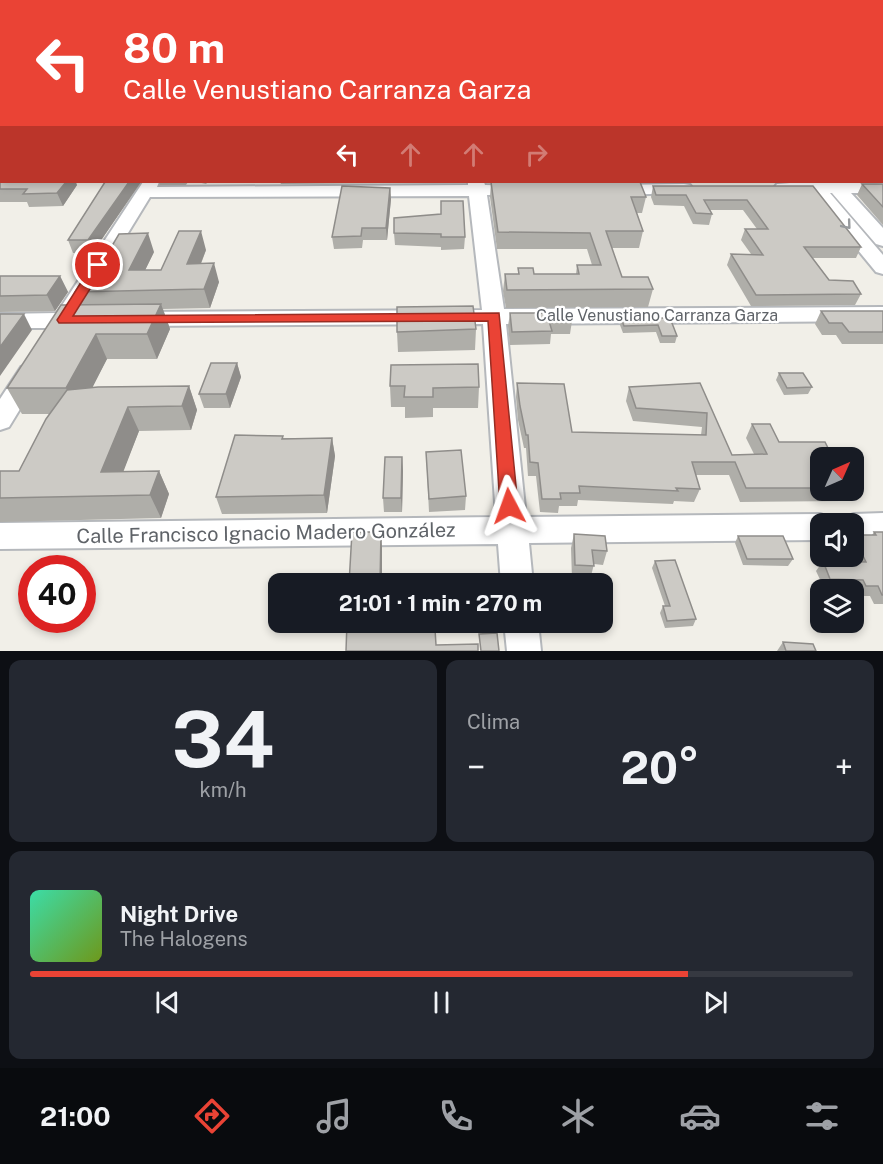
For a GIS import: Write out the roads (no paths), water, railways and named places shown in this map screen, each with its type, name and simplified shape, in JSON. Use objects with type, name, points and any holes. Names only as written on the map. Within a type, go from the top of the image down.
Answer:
[{"type":"street","points":[[824,185],[883,240]]},
{"type":"street","points":[[824,185],[883,268]]},
{"type":"street","points":[[769,188],[824,185],[883,188]]},
{"type":"street","points":[[477,186],[494,316],[516,573]]},
{"type":"street","points":[[0,420],[148,187],[477,186],[536,190]]},
{"type":"street","points":[[594,190],[699,189]]},
{"type":"street","name":"Calle Venustiano Carranza Garza","points":[[0,321],[883,314]]},
{"type":"street","points":[[864,527],[883,526]]},
{"type":"street","name":"Calle Francisco Ignacio Madero González","points":[[0,536],[810,527]]},
{"type":"street","points":[[522,633],[524,651]]}]
